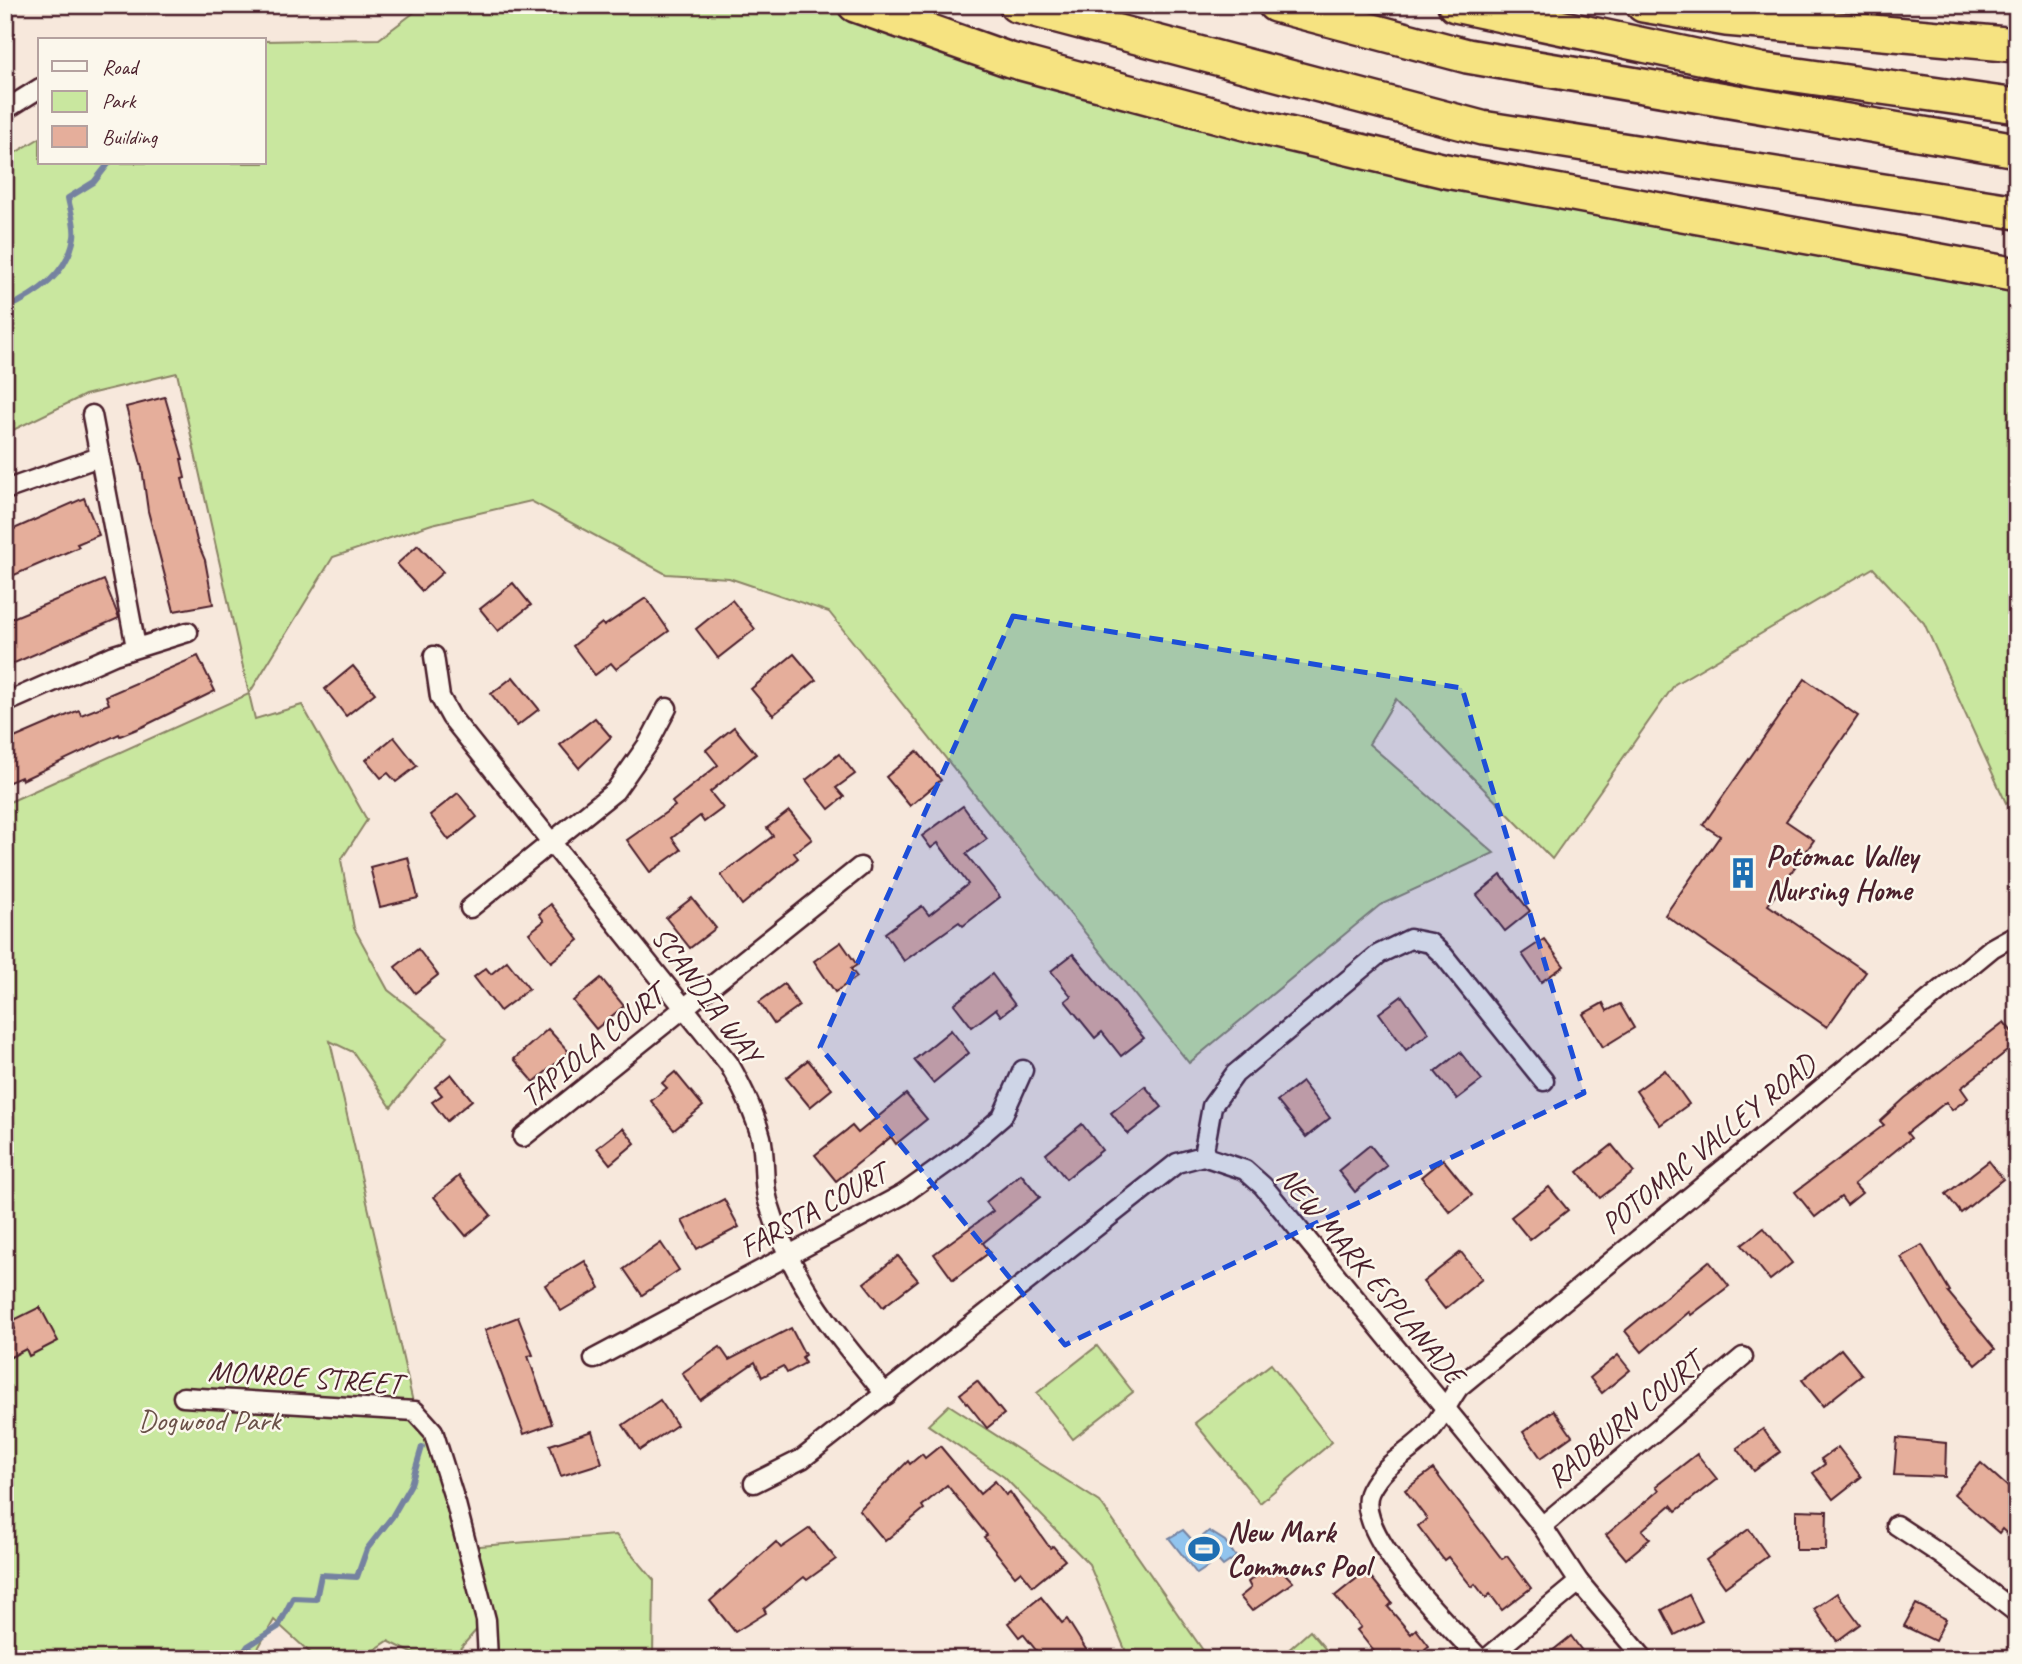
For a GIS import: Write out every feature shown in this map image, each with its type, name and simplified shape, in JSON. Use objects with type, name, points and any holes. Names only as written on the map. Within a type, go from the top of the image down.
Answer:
[{"type":"highway","points":[[855,5],[1010,60],[1263,128],[1446,171],[2017,275]]},
{"type":"highway","points":[[1016,5],[1482,128],[2017,212]]},
{"type":"highway","points":[[1275,5],[1467,56],[2017,150]]},
{"type":"highway","points":[[1455,5],[1761,70],[2017,106]]},
{"type":"highway","points":[[1643,5],[1726,19],[2017,46]]},
{"type":"highway","points":[[1792,234],[2017,267]]},
{"type":"street","points":[[5,110],[38,89]]},
{"type":"street","points":[[92,415],[136,647]]},
{"type":"street","points":[[5,489],[99,457]]},
{"type":"street","points":[[5,703],[136,647],[188,632]]},
{"type":"street","name":"SCANDIA WAY","points":[[434,656],[440,697],[451,717],[729,1064],[748,1098],[761,1139],[767,1198],[802,1287],[821,1316],[886,1395]]},
{"type":"street","points":[[470,908],[615,791],[648,744],[667,708]]},
{"type":"street","name":"TAPIOLA COURT","points":[[523,1137],[860,867]]},
{"type":"street","name":"POTOMAC VALLEY ROAD","points":[[1480,1659],[1384,1550],[1368,1519],[1368,1493],[1391,1461],[1429,1431],[1459,1387],[1650,1226],[1992,948],[2017,934]]},
{"type":"street","points":[[754,1483],[802,1460],[1177,1163],[1203,1156],[1212,1106],[1235,1074],[1379,954],[1410,939],[1430,943],[1444,956],[1544,1082]]},
{"type":"street","name":"FARSTA COURT","points":[[594,1359],[902,1195],[958,1156],[1002,1117],[1023,1070]]},
{"type":"street","name":"NEW MARK ESPLANADE","points":[[1203,1156],[1245,1170],[1263,1186],[1542,1526],[1579,1582],[1644,1659]]},
{"type":"street","name":"RADBURN COURT","points":[[1542,1526],[1743,1357]]},
{"type":"street","name":"MONROE STREET","points":[[183,1397],[415,1411],[433,1431],[456,1504],[486,1620],[488,1659]]},
{"type":"street","points":[[1896,1525],[1943,1556],[2017,1613]]},
{"type":"street","points":[[1486,1659],[1579,1582]]},
{"type":"highlighted area","points":[[1013,616],[1462,688],[1584,1093],[1065,1345],[820,1047]]},
{"type":"green space","points":[[424,5],[855,5],[1263,128],[2017,275],[2017,795],[2006,803],[1924,623],[1873,568],[1675,684],[1552,859],[1396,699],[1369,744],[1494,853],[1380,905],[1189,1063],[829,612],[729,578],[666,574],[531,501],[432,524],[333,557],[249,694],[177,373],[85,395],[5,434],[5,159],[38,139],[38,164],[266,164],[266,41],[379,39]]},
{"type":"green space","name":"Dogwood Park","points":[[249,694],[255,719],[302,705],[367,820],[341,860],[354,928],[388,990],[448,1037],[391,1107],[353,1052],[330,1041],[415,1411],[433,1431],[467,1547],[616,1535],[654,1580],[653,1659],[488,1659],[485,1620],[451,1659],[424,1659],[388,1641],[361,1659],[317,1659],[274,1620],[252,1659],[5,1659],[5,804]]},
{"type":"green space","points":[[1097,1346],[1133,1392],[1073,1439],[1037,1393]]},
{"type":"green space","points":[[1271,1364],[1332,1442],[1260,1503],[1195,1423]]},
{"type":"green space","points":[[949,1405],[1100,1502],[1209,1659],[1129,1659],[1089,1564],[1004,1477],[928,1425]]},
{"type":"green space","points":[[1310,1631],[1334,1659],[1278,1659]]},
{"type":"water","name":"New Mark Commons Pool","points":[[1183,1530],[1195,1543],[1209,1531],[1225,1541],[1236,1557],[1223,1566],[1213,1555],[1206,1561],[1209,1566],[1197,1574],[1169,1538]]},
{"type":"building","points":[[165,397],[183,459],[185,478],[182,479],[197,541],[205,560],[213,604],[174,611],[148,511],[142,468],[126,407]]},
{"type":"building","points":[[84,498],[99,535],[77,544],[79,547],[5,579],[5,533]]},
{"type":"building","points":[[418,545],[443,572],[422,591],[397,564]]},
{"type":"building","points":[[104,580],[119,618],[5,667],[5,621]]},
{"type":"building","points":[[513,583],[531,605],[498,631],[480,609]]},
{"type":"building","points":[[646,598],[669,631],[616,669],[611,663],[595,675],[573,646],[602,623],[604,626]]},
{"type":"building","points":[[732,600],[755,629],[718,658],[696,629]]},
{"type":"building","points":[[794,654],[816,680],[773,715],[751,689]]},
{"type":"building","points":[[198,656],[215,691],[142,727],[120,736],[119,734],[22,780],[21,777],[5,784],[5,742],[79,710],[81,715],[109,704],[106,696]]},
{"type":"building","points":[[353,666],[375,693],[346,716],[325,689]]},
{"type":"building","points":[[513,677],[539,709],[517,726],[491,694]]},
{"type":"building","name":"Potomac Valley Nursing Home","points":[[1805,679],[1858,716],[1786,821],[1814,840],[1768,905],[1866,972],[1827,1027],[1665,915],[1720,836],[1703,825]]},
{"type":"building","points":[[595,718],[611,737],[579,768],[560,745]]},
{"type":"building","points":[[734,727],[756,754],[710,792],[723,808],[704,822],[700,816],[672,838],[681,850],[650,872],[627,840],[675,806],[672,802],[718,765],[706,750]]},
{"type":"building","points":[[394,737],[417,766],[396,782],[388,773],[381,778],[366,760]]},
{"type":"building","points":[[917,751],[941,780],[910,806],[886,777]]},
{"type":"building","points":[[839,754],[855,774],[836,788],[844,797],[829,809],[806,780]]},
{"type":"building","points":[[458,793],[477,817],[449,840],[430,815]]},
{"type":"building","points":[[963,806],[987,839],[966,854],[1000,897],[963,926],[959,922],[904,961],[885,933],[922,906],[929,915],[968,884],[938,843],[931,848],[922,836]]},
{"type":"building","points":[[789,811],[812,839],[794,853],[798,858],[742,905],[721,875],[773,836],[767,828]]},
{"type":"building","points":[[408,857],[418,898],[380,907],[370,867]]},
{"type":"building","points":[[1501,875],[1530,911],[1505,931],[1477,895]]},
{"type":"building","points":[[692,898],[716,928],[690,948],[666,918]]},
{"type":"building","points":[[551,904],[579,940],[551,962],[529,933],[544,921],[539,914]]},
{"type":"building","points":[[1544,939],[1564,966],[1541,982],[1522,954]]},
{"type":"building","points":[[841,942],[857,965],[851,969],[857,977],[835,992],[814,961]]},
{"type":"building","points":[[418,949],[438,975],[415,993],[395,967]]},
{"type":"building","points":[[1073,954],[1144,1038],[1121,1056],[1102,1032],[1095,1038],[1065,1001],[1071,996],[1051,971]]},
{"type":"building","points":[[507,961],[529,989],[500,1011],[474,977],[486,968],[491,974]]},
{"type":"building","points":[[992,974],[1015,1005],[1001,1016],[996,1009],[972,1027],[954,1004]]},
{"type":"building","points":[[601,978],[624,1006],[596,1029],[573,1001]]},
{"type":"building","points":[[784,984],[799,1006],[774,1024],[759,1002]]},
{"type":"building","points":[[1402,996],[1429,1033],[1406,1050],[1379,1013]]},
{"type":"building","points":[[1603,1003],[1607,1011],[1620,1004],[1634,1028],[1603,1047],[1583,1014]]},
{"type":"building","points":[[2004,1022],[2017,1038],[2017,1043],[1961,1088],[1968,1098],[1952,1110],[1946,1102],[1907,1133],[1911,1138],[1854,1184],[1862,1193],[1847,1205],[1841,1197],[1815,1217],[1795,1192],[1884,1125],[1880,1121],[1905,1098]]},
{"type":"building","points":[[548,1029],[569,1052],[534,1082],[514,1059]]},
{"type":"building","points":[[951,1030],[969,1053],[933,1083],[914,1060]]},
{"type":"building","points":[[1460,1052],[1482,1080],[1457,1099],[1435,1072]]},
{"type":"building","points":[[808,1060],[832,1089],[810,1107],[786,1078]]},
{"type":"building","points":[[1665,1070],[1689,1104],[1660,1125],[1636,1091]]},
{"type":"building","points":[[675,1072],[703,1106],[674,1130],[651,1101],[667,1088],[662,1083]]},
{"type":"building","points":[[451,1074],[472,1100],[447,1121],[432,1102],[442,1095],[435,1087]]},
{"type":"building","points":[[1302,1082],[1330,1118],[1306,1137],[1277,1101]]},
{"type":"building","points":[[1145,1086],[1162,1107],[1128,1134],[1111,1113]]},
{"type":"building","points":[[906,1094],[927,1119],[896,1144],[891,1137],[836,1181],[815,1155],[852,1126],[858,1133]]},
{"type":"building","points":[[1082,1124],[1102,1150],[1066,1179],[1046,1154]]},
{"type":"building","points":[[623,1128],[635,1143],[610,1164],[597,1148]]},
{"type":"building","points":[[1370,1145],[1387,1166],[1355,1192],[1338,1171]]},
{"type":"building","points":[[1612,1145],[1634,1172],[1600,1198],[1578,1172]]},
{"type":"building","points":[[1443,1159],[1472,1195],[1450,1212],[1421,1177]]},
{"type":"building","points":[[1989,1161],[2003,1179],[1961,1213],[1946,1194]]},
{"type":"building","points":[[1021,1174],[1040,1197],[983,1243],[990,1252],[953,1280],[934,1254],[993,1211],[986,1202]]},
{"type":"building","points":[[459,1176],[491,1215],[466,1236],[434,1197]]},
{"type":"building","points":[[1549,1187],[1568,1210],[1530,1240],[1511,1217]]},
{"type":"building","points":[[724,1199],[739,1227],[697,1249],[682,1221]]},
{"type":"building","points":[[1764,1228],[1792,1263],[1770,1280],[1742,1245]]},
{"type":"building","points":[[661,1243],[679,1270],[642,1295],[624,1269]]},
{"type":"building","points":[[1922,1245],[1950,1291],[1948,1292],[1995,1349],[1976,1365],[1943,1325],[1901,1257]]},
{"type":"building","points":[[1461,1252],[1482,1279],[1445,1309],[1423,1282]]},
{"type":"building","points":[[898,1256],[918,1280],[883,1307],[864,1283]]},
{"type":"building","points":[[585,1261],[600,1288],[561,1311],[545,1285]]},
{"type":"building","points":[[1709,1261],[1729,1286],[1691,1315],[1689,1312],[1642,1352],[1625,1331]]},
{"type":"building","points":[[40,1307],[58,1341],[29,1356],[26,1349],[5,1360],[5,1334],[15,1329],[12,1321]]},
{"type":"building","points":[[518,1317],[533,1355],[528,1356],[552,1424],[524,1434],[485,1330]]},
{"type":"building","points":[[791,1328],[805,1355],[802,1357],[805,1363],[787,1373],[783,1366],[762,1377],[755,1362],[700,1400],[682,1373],[720,1347],[729,1360]]},
{"type":"building","points":[[1841,1349],[1862,1375],[1823,1406],[1802,1380]]},
{"type":"building","points":[[1618,1355],[1630,1370],[1602,1393],[1590,1378]]},
{"type":"building","points":[[977,1381],[1004,1414],[987,1428],[960,1394]]},
{"type":"building","points":[[660,1400],[677,1425],[640,1450],[623,1425]]},
{"type":"building","points":[[1554,1410],[1572,1436],[1541,1458],[1523,1432]]},
{"type":"building","points":[[1763,1429],[1780,1452],[1754,1471],[1737,1448]]},
{"type":"building","points":[[592,1431],[602,1463],[561,1476],[550,1445]]},
{"type":"building","points":[[1897,1438],[1946,1443],[1945,1477],[1894,1475]]},
{"type":"building","points":[[940,1446],[980,1494],[995,1481],[1006,1495],[1010,1492],[1050,1548],[1053,1546],[1065,1560],[1033,1586],[1021,1571],[1015,1576],[984,1537],[987,1535],[947,1485],[922,1506],[924,1509],[885,1541],[859,1510],[908,1461],[910,1464],[922,1454],[925,1458]]},
{"type":"building","points":[[1838,1447],[1861,1477],[1833,1499],[1813,1473],[1825,1464],[1821,1459]]},
{"type":"building","points":[[1697,1454],[1717,1479],[1676,1511],[1671,1505],[1642,1530],[1650,1539],[1626,1559],[1606,1535],[1659,1490],[1656,1486]]},
{"type":"building","points":[[1981,1463],[2017,1495],[2017,1543],[2002,1529],[1999,1533],[1954,1494]]},
{"type":"building","points":[[1433,1469],[1502,1559],[1507,1556],[1531,1588],[1502,1610],[1490,1594],[1486,1598],[1475,1584],[1472,1587],[1448,1557],[1444,1560],[1418,1526],[1427,1519],[1405,1490]]},
{"type":"building","points":[[1796,1510],[1827,1511],[1826,1550],[1796,1550]]},
{"type":"building","points":[[810,1528],[836,1559],[807,1580],[804,1577],[764,1609],[766,1613],[735,1632],[710,1601],[776,1542],[781,1548]]},
{"type":"building","points":[[1749,1529],[1768,1556],[1725,1587],[1706,1560]]},
{"type":"building","points":[[1274,1562],[1293,1582],[1252,1611],[1240,1597],[1251,1588],[1248,1582]]},
{"type":"building","points":[[1366,1571],[1392,1603],[1388,1607],[1411,1634],[1416,1629],[1429,1646],[1425,1649],[1433,1659],[1380,1659],[1357,1630],[1361,1627],[1335,1596]]},
{"type":"building","points":[[1837,1593],[1860,1624],[1837,1641],[1814,1609]]},
{"type":"building","points":[[1689,1595],[1702,1621],[1675,1635],[1662,1610]]},
{"type":"building","points":[[1041,1597],[1062,1623],[1067,1619],[1092,1659],[1043,1659],[1023,1634],[1019,1637],[1008,1623]]},
{"type":"building","points":[[1916,1604],[1946,1619],[1935,1641],[1904,1626]]},
{"type":"building","points":[[1571,1636],[1588,1659],[1542,1659]]},
{"type":"waterway","points":[[5,309],[28,297],[58,272],[71,250],[74,237],[74,223],[68,198],[94,182],[108,164]]},
{"type":"waterway","points":[[239,1659],[248,1646],[278,1627],[293,1598],[316,1599],[321,1575],[357,1577],[367,1549],[392,1517],[411,1484],[422,1447]]},
{"type":"place","name":"Potomac Valley Nursing Home","points":[[1743,873]]},
{"type":"place","name":"New Mark Commons Pool","points":[[1204,1549]]}]
